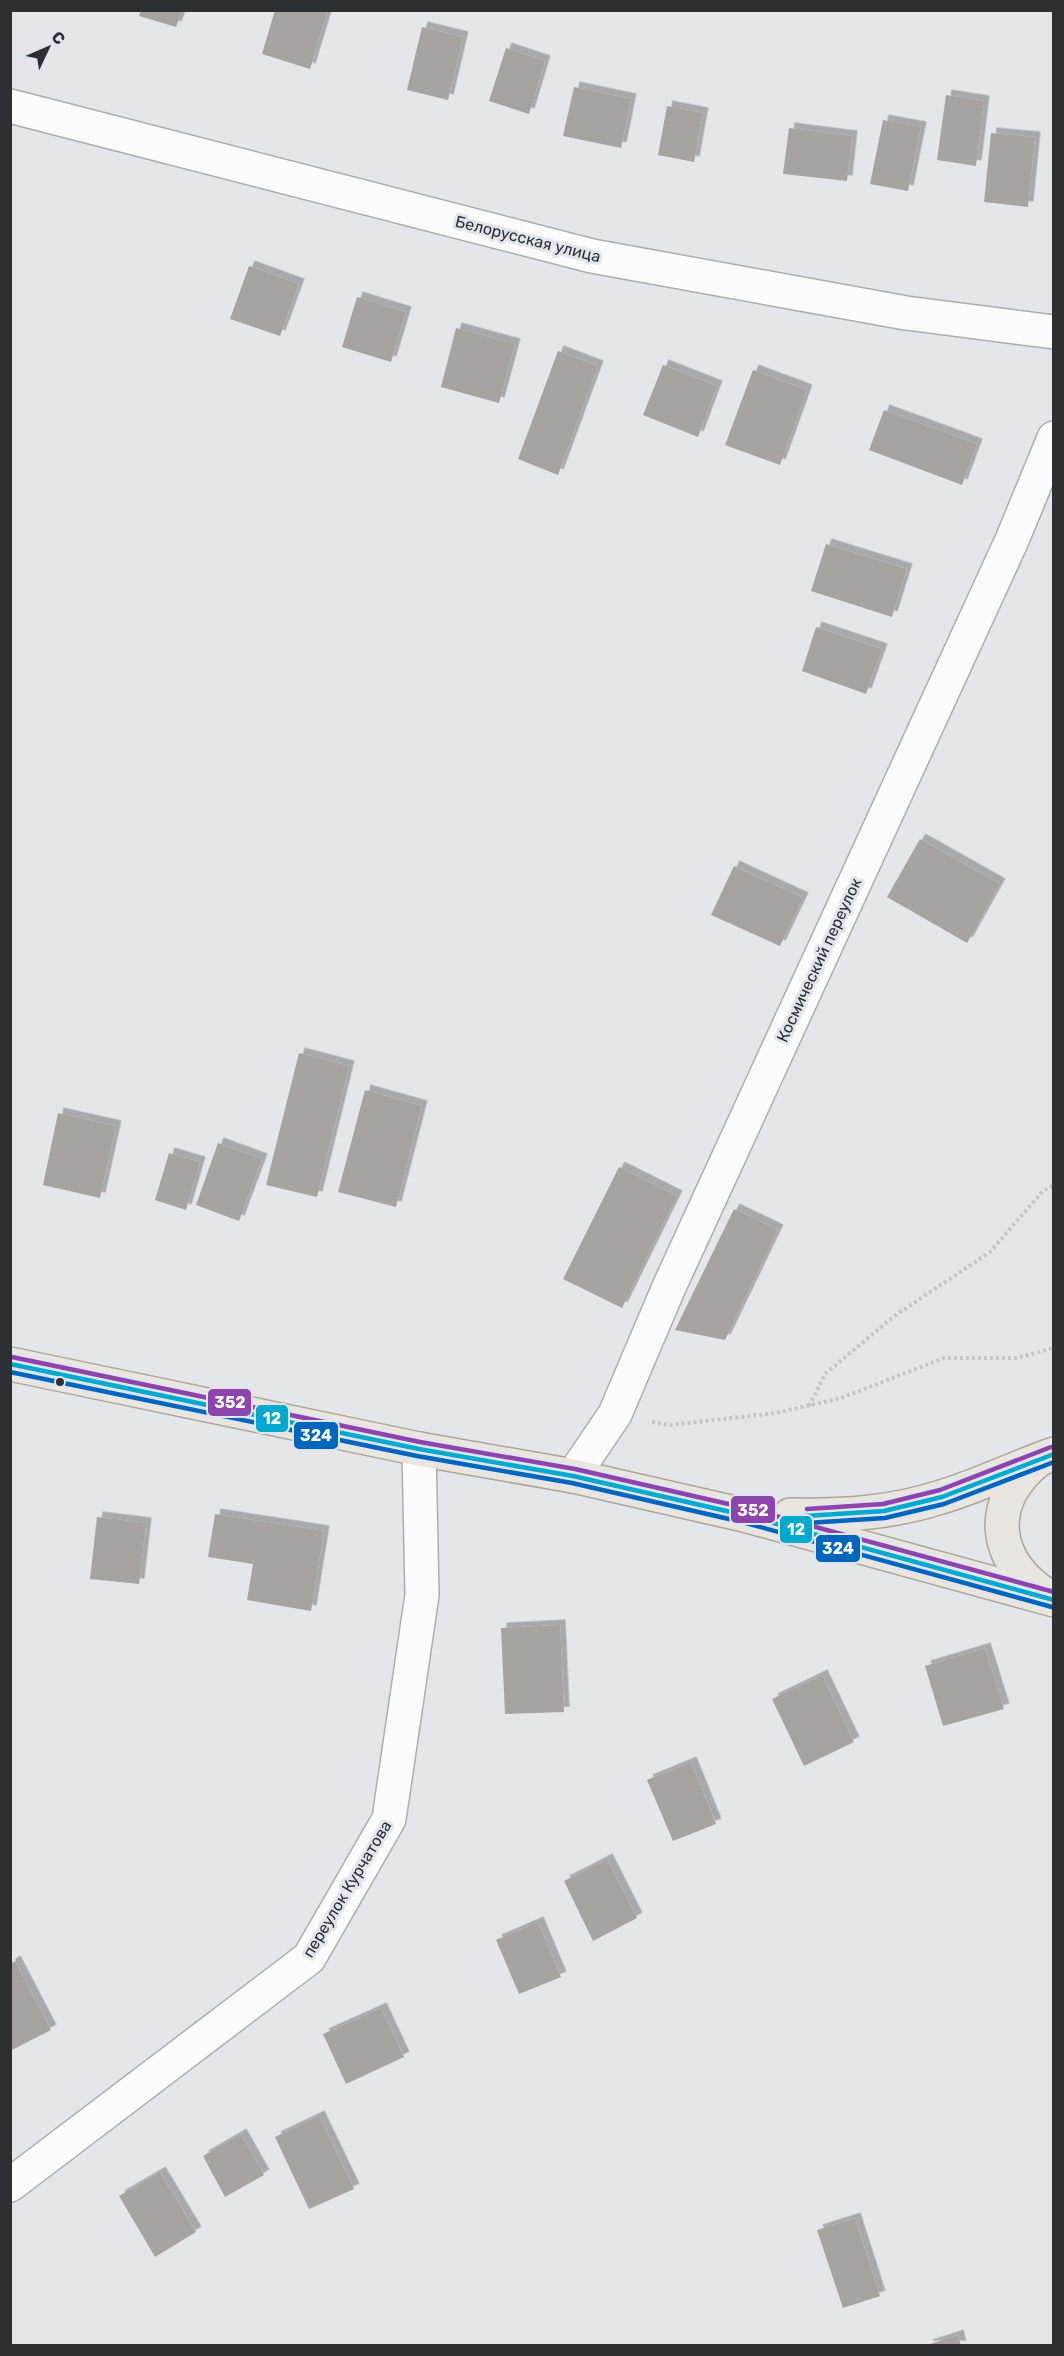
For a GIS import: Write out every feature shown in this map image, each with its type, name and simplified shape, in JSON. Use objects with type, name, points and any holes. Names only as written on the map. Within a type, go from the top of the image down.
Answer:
[{"type":"main road","points":[[10,1364],[419,1449],[573,1476],[744,1515],[1053,1599]]},
{"type":"main road","points":[[744,1515],[832,1516],[884,1511],[942,1497],[1047,1456]]},
{"type":"main road","points":[[1047,1456],[1023,1474],[1008,1494],[1002,1515],[1003,1540],[1012,1563],[1029,1583],[1053,1599]]},
{"type":"street","name":"Белорусская улица","points":[[10,106],[591,256],[906,313],[1053,332]]},
{"type":"street","name":"Космический переулок","points":[[573,1476],[615,1414],[669,1287],[1012,540],[1053,438]]},
{"type":"street","name":"переулок Курчатова","points":[[10,2185],[309,1958],[389,1819],[422,1595],[419,1449]]},
{"type":"path","points":[[809,1406],[825,1374],[893,1317],[990,1252],[1043,1191],[1053,1185]]},
{"type":"path","points":[[615,1414],[670,1425],[776,1413],[841,1398],[944,1358],[1017,1358],[1053,1348]]},
{"type":"building","points":[[141,10],[182,10],[176,27],[139,16]]},
{"type":"building","points":[[275,10],[328,10],[310,69],[262,54]]},
{"type":"building","points":[[422,27],[463,37],[448,100],[407,90]]},
{"type":"building","points":[[506,48],[545,61],[529,114],[489,101]]},
{"type":"building","points":[[574,87],[631,99],[621,148],[563,136]]},
{"type":"building","points":[[946,95],[984,101],[976,166],[937,160]]},
{"type":"building","points":[[667,106],[703,113],[694,162],[658,155]]},
{"type":"building","points":[[883,120],[921,127],[908,191],[870,184]]},
{"type":"building","points":[[789,128],[852,136],[847,181],[783,174]]},
{"type":"building","points":[[991,133],[1035,137],[1028,207],[984,202]]},
{"type":"building","points":[[249,266],[299,284],[280,336],[230,319]]},
{"type":"building","points":[[357,297],[406,312],[391,362],[342,347]]},
{"type":"building","points":[[456,328],[515,344],[499,403],[441,387]]},
{"type":"building","points":[[558,351],[598,366],[558,475],[518,459]]},
{"type":"building","points":[[663,365],[717,386],[698,437],[643,415]]},
{"type":"building","points":[[753,370],[807,390],[780,465],[725,445]]},
{"type":"building","points":[[884,410],[977,444],[962,485],[869,450]]},
{"type":"building","points":[[826,544],[907,569],[892,617],[811,591]]},
{"type":"building","points":[[816,627],[882,649],[866,694],[802,671]]},
{"type":"building","points":[[920,839],[1000,884],[967,943],[887,897]]},
{"type":"building","points":[[734,866],[803,898],[780,946],[711,915]]},
{"type":"building","points":[[299,1053],[349,1066],[317,1197],[266,1185]]},
{"type":"building","points":[[365,1090],[422,1106],[396,1207],[338,1192]]},
{"type":"building","points":[[58,1113],[116,1126],[100,1198],[43,1185]]},
{"type":"building","points":[[218,1143],[262,1159],[239,1221],[196,1205]]},
{"type":"building","points":[[169,1153],[200,1162],[186,1210],[155,1200]]},
{"type":"building","points":[[619,1167],[677,1196],[622,1308],[563,1279]]},
{"type":"building","points":[[734,1209],[778,1230],[725,1340],[675,1330]]},
{"type":"building","points":[[215,1514],[324,1531],[311,1611],[247,1600],[253,1564],[208,1557]]},
{"type":"building","points":[[97,1517],[146,1523],[139,1584],[90,1579]]},
{"type":"building","points":[[560,1625],[564,1712],[505,1714],[501,1628]]},
{"type":"building","points":[[985,1648],[1004,1709],[943,1726],[925,1666]]},
{"type":"building","points":[[822,1675],[854,1742],[804,1766],[772,1699]]},
{"type":"building","points":[[691,1762],[716,1824],[673,1841],[647,1780]]},
{"type":"building","points":[[607,1859],[637,1918],[593,1941],[564,1881]]},
{"type":"building","points":[[538,1922],[561,1977],[519,1994],[496,1940]]},
{"type":"building","points":[[15,1961],[51,2030],[10,2051],[10,1964]]},
{"type":"building","points":[[381,2008],[404,2057],[346,2084],[323,2034]]},
{"type":"building","points":[[319,2116],[354,2189],[309,2209],[275,2137]]},
{"type":"building","points":[[241,2134],[264,2175],[225,2197],[203,2156]]},
{"type":"building","points":[[160,2172],[196,2232],[155,2257],[119,2196]]},
{"type":"building","points":[[855,2218],[880,2296],[843,2308],[817,2230]]},
{"type":"building","points":[[958,2335],[961,2346],[927,2346],[927,2345]]},
{"type":"transit line","name":"352","points":[[12,1357],[420,1442],[575,1469],[746,1508],[1054,1592]]},
{"type":"transit line","name":"12","points":[[10,1364],[419,1449],[573,1476],[744,1515],[1054,1600]]},
{"type":"transit line","name":"324","points":[[10,1372],[417,1456],[572,1483],[742,1522],[1052,1607]]},
{"type":"transit line","name":"352","points":[[807,1509],[883,1504],[940,1490],[1051,1447]]},
{"type":"transit line","name":"12","points":[[805,1516],[884,1511],[942,1497],[1054,1454]]},
{"type":"transit line","name":"324","points":[[807,1523],[885,1518],[944,1504],[1054,1462]]}]
